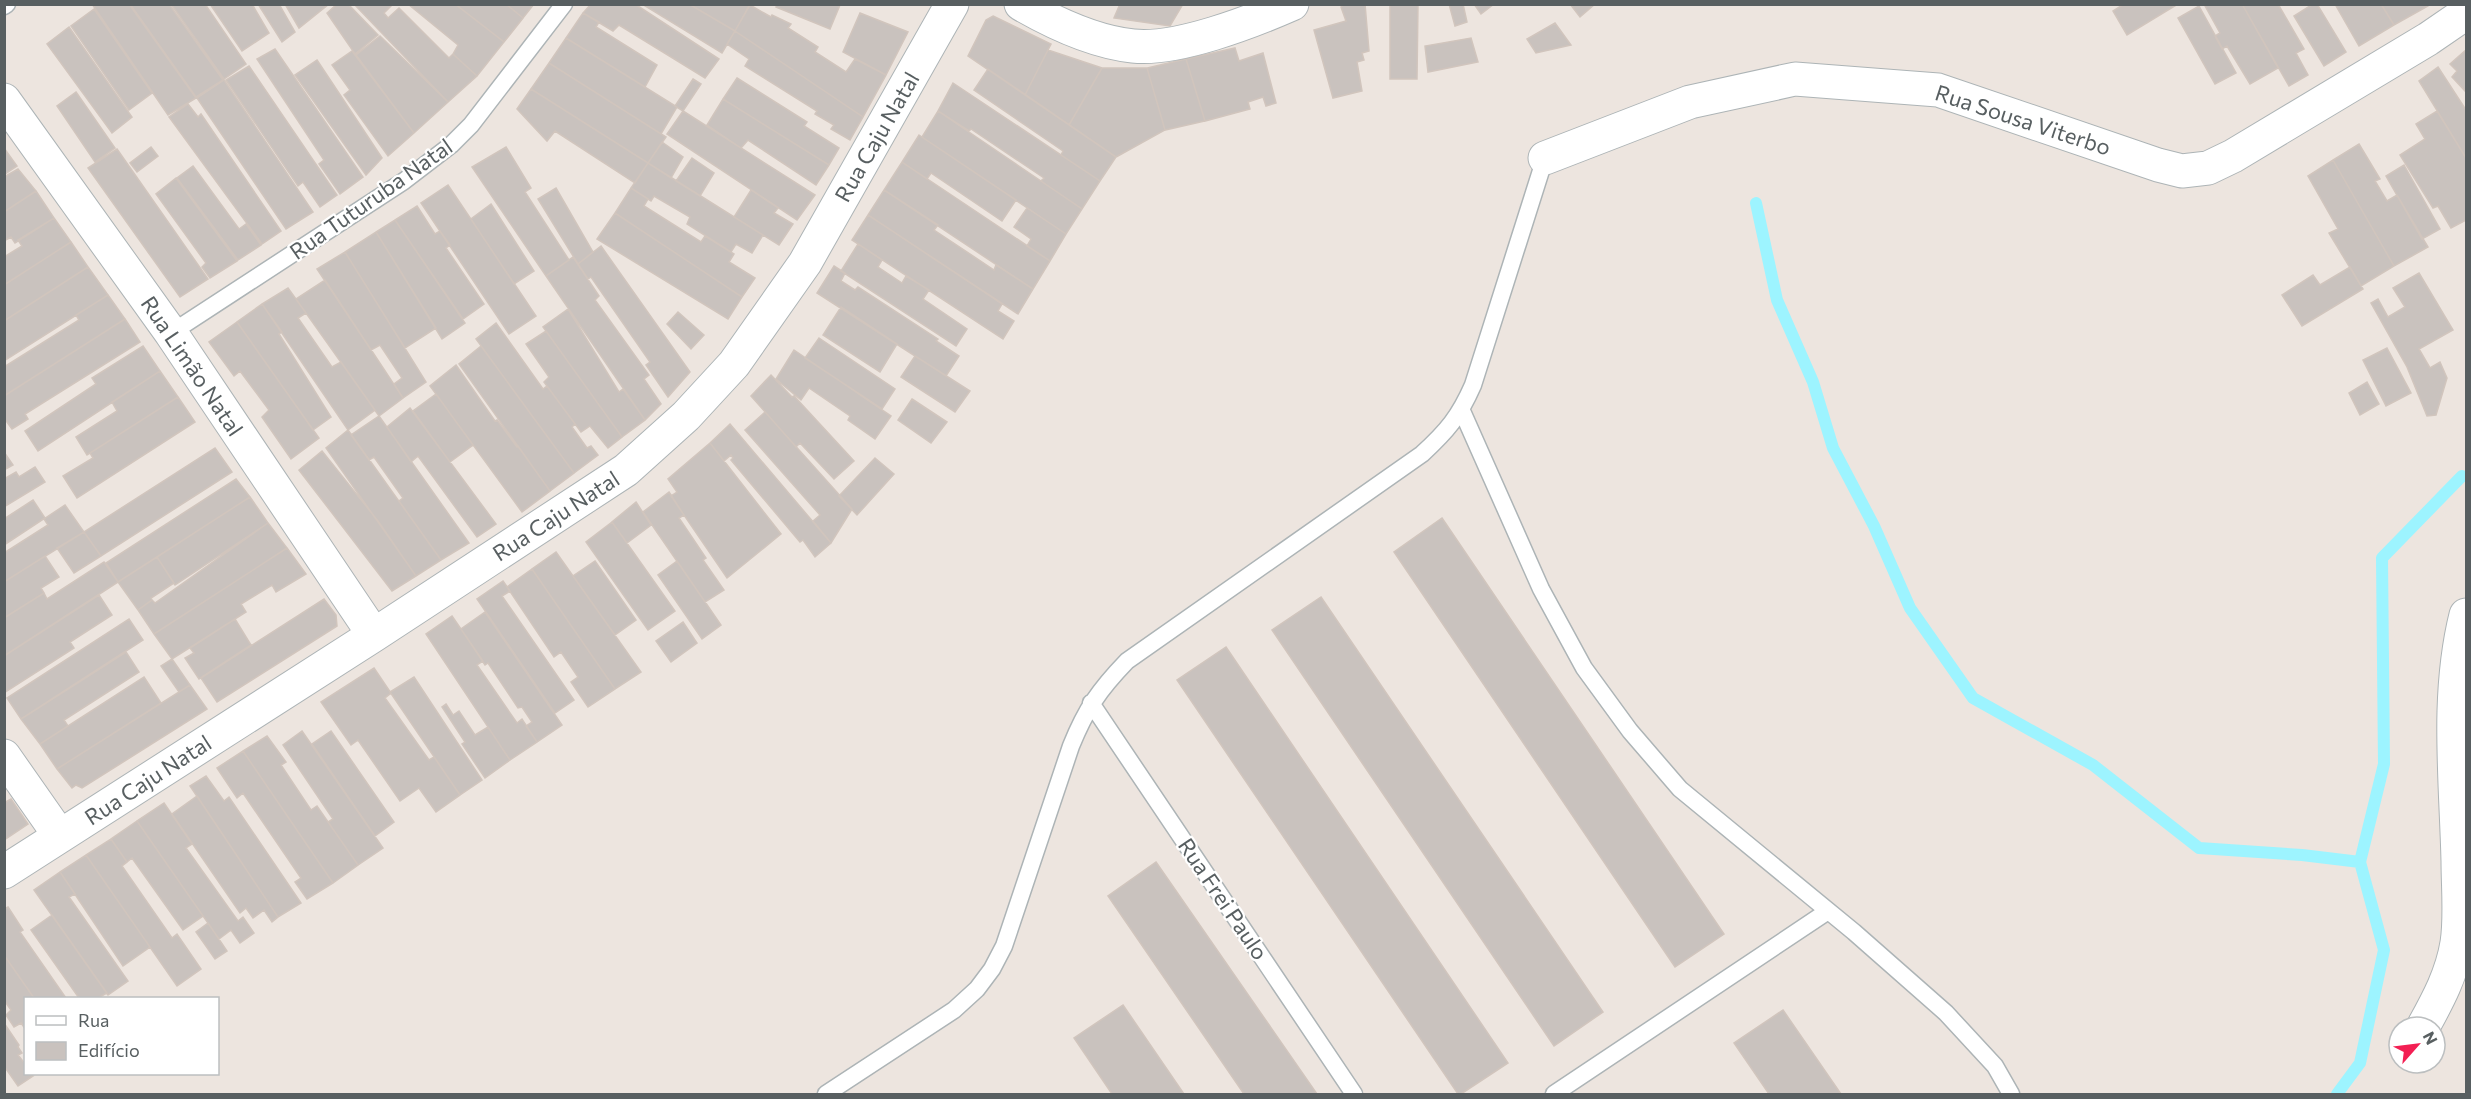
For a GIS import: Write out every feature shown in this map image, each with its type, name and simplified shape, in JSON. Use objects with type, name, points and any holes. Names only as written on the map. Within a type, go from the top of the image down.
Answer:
[{"type":"street","name":"Rua Caju Natal","points":[[4,872],[626,470],[686,416],[726,373],[805,263],[939,32],[952,4]]},
{"type":"street","points":[[1021,4],[1039,15],[1108,42],[1134,46],[1160,46],[1193,38],[1292,4]]},
{"type":"street","name":"Rua Sousa Viterbo","points":[[1545,158],[1690,102],[1795,79],[1938,90],[2158,165],[2182,171],[2208,168],[2233,156],[2355,83],[2466,13]]},
{"type":"street","name":"Rua Limão Natal","points":[[4,100],[171,333],[374,635]]},
{"type":"street","points":[[2430,1015],[2445,987],[2457,942],[2458,883],[2453,704],[2460,642],[2466,615]]},
{"type":"street","points":[[4,756],[60,836]]},
{"type":"lane","name":"Rua Tuturuba Natal","points":[[171,333],[404,181],[451,145],[471,125],[564,4]]},
{"type":"lane","points":[[826,1095],[954,1010],[977,989],[992,969],[1004,946],[1071,746],[1084,714],[1103,686],[1127,661],[1422,454],[1444,433],[1462,411],[1473,386],[1545,158]]},
{"type":"lane","points":[[1462,411],[1540,589],[1584,668],[1630,731],[1680,789],[1828,911],[1946,1013],[1995,1066],[2011,1095]]},
{"type":"lane","name":"Rua Frei Paulo","points":[[1091,703],[1354,1095]]},
{"type":"lane","points":[[1554,1095],[1828,911]]},
{"type":"building","points":[[92,4],[129,4],[196,98],[168,115]]},
{"type":"building","points":[[130,4],[169,4],[223,80],[196,97]]},
{"type":"building","points":[[171,4],[205,4],[246,64],[224,79]]},
{"type":"building","points":[[210,4],[252,4],[269,33],[242,51]]},
{"type":"building","points":[[258,4],[279,4],[295,32],[282,42]]},
{"type":"building","points":[[285,4],[329,4],[299,28]]},
{"type":"building","points":[[337,4],[348,4],[378,35],[355,54],[327,13]]},
{"type":"building","points":[[354,4],[393,4],[384,13],[388,18],[399,8],[449,58],[453,54],[477,76],[448,102]]},
{"type":"building","points":[[408,4],[455,4],[504,42],[477,76],[453,54],[458,45]]},
{"type":"building","points":[[455,4],[506,4],[523,18],[504,42]]},
{"type":"building","points":[[506,4],[534,4],[523,18]]},
{"type":"building","points":[[591,4],[635,4],[719,59],[705,78],[619,25],[613,31],[583,13]]},
{"type":"building","points":[[642,4],[689,4],[735,31],[722,53]]},
{"type":"building","points":[[689,4],[750,4],[735,31]]},
{"type":"building","points":[[777,4],[840,5],[830,29],[776,7]]},
{"type":"building","points":[[1120,4],[1183,4],[1170,26],[1114,18]]},
{"type":"building","points":[[1345,4],[1365,4],[1369,51],[1362,53],[1364,60],[1357,62],[1362,91],[1333,98],[1314,30],[1346,21],[1341,7]]},
{"type":"building","points":[[1390,4],[1418,4],[1417,79],[1390,79]]},
{"type":"building","points":[[1449,4],[1463,4],[1467,22],[1455,26]]},
{"type":"building","points":[[1474,4],[1494,4],[1481,14]]},
{"type":"building","points":[[1570,4],[1595,4],[1580,17]]},
{"type":"building","points":[[2124,4],[2178,4],[2127,35],[2113,11]]},
{"type":"building","points":[[2204,4],[2242,4],[2278,68],[2250,84],[2227,46],[2222,49],[2215,36],[2220,33]]},
{"type":"building","points":[[2242,4],[2278,4],[2304,49],[2296,53],[2308,75],[2289,86]]},
{"type":"building","points":[[2313,4],[2317,4],[2346,52],[2324,66],[2294,16]]},
{"type":"building","points":[[2335,4],[2381,4],[2394,25],[2359,46]]},
{"type":"building","points":[[2381,4],[2427,4],[2428,6],[2394,25]]},
{"type":"building","points":[[750,5],[771,17],[772,15],[791,24],[788,28],[818,47],[815,52],[846,72],[855,59],[886,75],[863,117],[735,31]]},
{"type":"building","points":[[2199,6],[2236,73],[2215,84],[2178,18]]},
{"type":"building","points":[[94,9],[152,93],[129,110],[71,26]]},
{"type":"building","points":[[583,13],[599,22],[596,27],[657,65],[645,87],[566,38]]},
{"type":"building","points":[[860,13],[908,32],[886,75],[843,52]]},
{"type":"building","points":[[993,16],[1051,44],[1025,95],[968,56],[986,20]]},
{"type":"building","points":[[1555,23],[1571,45],[1536,53],[1527,39]]},
{"type":"building","points":[[69,27],[132,117],[112,133],[47,44]]},
{"type":"building","points":[[735,31],[863,117],[850,140],[831,129],[834,125],[815,114],[817,111],[745,66],[749,59],[727,44]]},
{"type":"building","points":[[380,36],[448,102],[414,133],[356,55]]},
{"type":"building","points":[[566,38],[677,107],[661,134],[549,63]]},
{"type":"building","points":[[1471,38],[1478,62],[1428,72],[1425,46]]},
{"type":"building","points":[[1235,48],[1239,61],[1263,53],[1276,103],[1266,106],[1263,97],[1248,102],[1250,109],[1205,121],[1186,59]]},
{"type":"building","points":[[275,49],[363,177],[340,194],[319,164],[324,160],[257,59]]},
{"type":"building","points":[[1048,50],[1102,68],[1069,125],[1025,95]]},
{"type":"building","points":[[2466,50],[2466,92],[2452,77],[2457,71],[2450,64]]},
{"type":"building","points":[[352,51],[414,133],[388,156],[344,95],[350,90],[332,65]]},
{"type":"building","points":[[1186,59],[1205,121],[1165,130],[1147,68]]},
{"type":"building","points":[[317,60],[382,158],[366,175],[295,75]]},
{"type":"building","points":[[549,63],[666,137],[648,163],[531,89]]},
{"type":"building","points":[[249,66],[337,195],[320,207],[303,182],[298,186],[226,80]]},
{"type":"building","points":[[2438,67],[2466,110],[2466,158],[2419,81]]},
{"type":"building","points":[[1102,68],[1147,68],[1165,130],[1116,157],[1069,125]]},
{"type":"building","points":[[988,69],[1116,157],[1100,181],[1061,155],[1063,151],[974,90]]},
{"type":"building","points":[[737,78],[807,122],[804,126],[839,148],[829,165],[723,99]]},
{"type":"building","points":[[693,79],[701,84],[683,111],[675,106]]},
{"type":"building","points":[[224,80],[313,212],[286,229],[197,98]]},
{"type":"building","points":[[953,83],[1100,181],[1082,209],[1041,181],[1044,178],[971,129],[969,131],[938,111]]},
{"type":"building","points":[[531,89],[648,163],[635,183],[555,131],[547,141],[517,109]]},
{"type":"building","points":[[76,92],[115,148],[95,162],[57,106]]},
{"type":"building","points":[[723,99],[829,165],[816,185],[748,140],[741,148],[707,125]]},
{"type":"building","points":[[188,104],[198,117],[201,114],[281,231],[262,244],[169,117]]},
{"type":"building","points":[[683,111],[815,195],[797,220],[667,134]]},
{"type":"building","points":[[938,111],[1082,209],[1066,234],[922,137]]},
{"type":"building","points":[[2437,111],[2466,158],[2466,220],[2451,228],[2438,206],[2433,208],[2400,155],[2425,139],[2416,124]]},
{"type":"building","points":[[919,135],[1016,200],[1002,221],[931,173],[927,179],[902,162]]},
{"type":"building","points":[[662,142],[683,157],[671,178],[648,163]]},
{"type":"building","points":[[2359,144],[2380,179],[2375,181],[2387,201],[2397,195],[2428,247],[2394,266],[2333,160]]},
{"type":"building","points":[[151,147],[158,156],[137,172],[130,163]]},
{"type":"building","points":[[506,147],[531,188],[525,192],[569,260],[546,276],[472,167]]},
{"type":"building","points":[[4,148],[17,166],[5,174],[4,174]]},
{"type":"building","points":[[117,149],[208,279],[180,297],[88,168]]},
{"type":"building","points":[[692,158],[714,173],[700,196],[676,181]]},
{"type":"building","points":[[2333,160],[2394,266],[2361,286],[2329,233],[2338,229],[2308,176]]},
{"type":"building","points":[[902,162],[1050,261],[1033,289],[884,190]]},
{"type":"building","points":[[648,163],[763,235],[752,253],[736,244],[731,252],[687,224],[690,217],[654,196],[651,201],[631,188]]},
{"type":"building","points":[[2404,165],[2440,229],[2422,239],[2386,176]]},
{"type":"building","points":[[193,166],[239,229],[246,224],[261,245],[238,260],[177,178]]},
{"type":"building","points":[[18,169],[36,191],[4,212],[4,177]]},
{"type":"building","points":[[176,178],[237,261],[210,278],[202,267],[206,263],[156,194]]},
{"type":"building","points":[[448,185],[536,316],[509,334],[421,203]]},
{"type":"building","points":[[556,188],[593,252],[578,264],[538,199]]},
{"type":"building","points":[[631,188],[648,199],[644,206],[701,242],[705,236],[734,254],[729,262],[755,278],[742,297],[615,213]]},
{"type":"building","points":[[751,190],[778,208],[774,213],[793,224],[779,245],[734,217]]},
{"type":"building","points":[[884,190],[938,225],[934,230],[994,270],[996,265],[1033,289],[1018,314],[868,215]]},
{"type":"building","points":[[36,191],[54,218],[15,243],[11,237],[4,241],[4,212]]},
{"type":"building","points":[[491,204],[534,271],[514,284],[471,219]]},
{"type":"building","points":[[417,206],[435,234],[440,231],[450,245],[446,248],[484,304],[463,319],[395,220]]},
{"type":"building","points":[[1027,208],[1066,234],[1050,261],[1027,246],[1031,239],[1014,227]]},
{"type":"building","points":[[615,213],[742,297],[728,319],[597,239]]},
{"type":"building","points":[[868,215],[1002,304],[998,311],[1014,321],[1003,339],[852,240]]},
{"type":"building","points":[[54,218],[71,242],[4,285],[4,257],[22,246],[18,240]]},
{"type":"building","points":[[395,220],[465,323],[442,339],[376,232]]},
{"type":"building","points":[[376,232],[436,328],[405,348],[345,252]]},
{"type":"building","points":[[71,242],[88,267],[4,321],[4,285]]},
{"type":"building","points":[[858,244],[882,260],[878,267],[902,283],[906,276],[929,290],[923,299],[967,329],[956,346],[841,271]]},
{"type":"building","points":[[601,246],[690,372],[668,397],[646,365],[650,362],[591,277],[588,279],[578,264]]},
{"type":"building","points":[[345,252],[426,382],[403,398],[394,384],[402,378],[380,345],[371,350],[317,269]]},
{"type":"building","points":[[573,257],[599,296],[595,300],[649,375],[644,379],[661,404],[645,420],[546,276]]},
{"type":"building","points":[[834,266],[845,273],[841,281],[855,290],[858,287],[938,339],[936,341],[959,356],[946,376],[817,293]]},
{"type":"building","points":[[88,267],[108,295],[4,361],[4,321]]},
{"type":"building","points":[[2350,267],[2363,289],[2302,326],[2282,295],[2313,275],[2320,285]]},
{"type":"building","points":[[2419,273],[2453,330],[2419,349],[2430,368],[2440,362],[2447,378],[2436,415],[2427,416],[2407,367],[2371,303],[2378,299],[2388,317],[2405,307],[2393,288]]},
{"type":"building","points":[[325,280],[403,398],[379,416],[296,299]]},
{"type":"building","points":[[288,288],[306,313],[298,318],[332,367],[341,362],[375,410],[348,430],[262,304]]},
{"type":"building","points":[[108,295],[125,319],[4,396],[4,367],[79,320],[76,315]]},
{"type":"building","points":[[262,304],[282,332],[279,334],[331,417],[313,430],[237,322]]},
{"type":"building","points":[[841,307],[897,344],[880,372],[823,335]]},
{"type":"building","points":[[568,309],[619,392],[623,389],[645,420],[622,437],[543,327]]},
{"type":"building","points":[[678,312],[704,335],[691,349],[667,324]]},
{"type":"building","points":[[125,319],[140,342],[25,414],[28,419],[12,429],[4,418],[4,396]]},
{"type":"building","points":[[237,322],[319,438],[291,459],[262,417],[269,410],[240,371],[234,376],[209,342]]},
{"type":"building","points":[[496,323],[543,389],[547,386],[575,424],[572,427],[587,448],[591,446],[598,455],[574,473],[476,339]]},
{"type":"building","points":[[546,331],[622,437],[608,448],[590,426],[581,432],[544,382],[549,377],[526,344]]},
{"type":"building","points":[[819,338],[895,389],[882,409],[805,358]]},
{"type":"building","points":[[143,346],[160,371],[38,451],[25,431],[96,384],[92,378]]},
{"type":"building","points":[[481,346],[574,473],[550,491],[459,364]]},
{"type":"building","points":[[2387,348],[2411,393],[2386,406],[2363,360]]},
{"type":"building","points":[[794,350],[891,416],[875,439],[848,420],[850,416],[809,388],[801,400],[776,379]]},
{"type":"building","points":[[915,356],[970,391],[955,412],[901,377]]},
{"type":"building","points":[[456,365],[495,421],[497,420],[518,446],[550,491],[522,512],[430,386]]},
{"type":"building","points":[[160,371],[178,397],[87,455],[76,437],[117,411],[112,402]]},
{"type":"building","points":[[771,375],[792,397],[794,396],[854,461],[834,479],[800,443],[796,447],[751,396]]},
{"type":"building","points":[[2367,382],[2379,404],[2360,415],[2349,393]]},
{"type":"building","points":[[436,394],[473,445],[450,462],[413,411]]},
{"type":"building","points":[[178,397],[195,422],[77,498],[63,476],[93,458],[90,453]]},
{"type":"building","points":[[912,399],[947,422],[931,443],[898,420]]},
{"type":"building","points":[[410,408],[496,524],[477,537],[418,456],[411,462],[387,427]]},
{"type":"building","points":[[765,412],[852,509],[831,543],[813,521],[820,515],[745,430]]},
{"type":"building","points":[[379,416],[469,543],[441,560],[399,501],[403,498],[374,457],[369,460],[351,435]]},
{"type":"building","points":[[730,424],[831,543],[815,557],[803,540],[800,542],[731,460],[733,458],[731,455],[724,461],[710,443]]},
{"type":"building","points":[[348,430],[441,560],[416,576],[326,448]]},
{"type":"building","points":[[710,443],[781,534],[727,578],[671,496],[677,492],[668,479]]},
{"type":"building","points":[[215,448],[232,472],[101,556],[84,532]]},
{"type":"building","points":[[322,451],[378,521],[416,576],[392,591],[299,470]]},
{"type":"building","points":[[4,452],[13,465],[4,470]]},
{"type":"building","points":[[875,458],[894,474],[857,515],[839,496]]},
{"type":"building","points":[[35,467],[45,482],[4,507],[4,479],[16,472],[19,477]]},
{"type":"building","points":[[236,479],[250,497],[118,582],[106,563]]},
{"type":"building","points":[[669,492],[684,515],[679,518],[706,558],[703,560],[724,590],[705,602],[643,512]]},
{"type":"building","points":[[250,497],[268,523],[175,585],[157,557]]},
{"type":"building","points":[[33,500],[45,518],[4,545],[4,519]]},
{"type":"building","points":[[636,502],[651,525],[627,543],[612,522]]},
{"type":"building","points":[[65,505],[84,532],[4,582],[4,553],[48,525],[44,519]]},
{"type":"building","points":[[1442,518],[1724,934],[1675,967],[1394,552]]},
{"type":"building","points":[[612,522],[675,611],[648,630],[586,542]]},
{"type":"building","points":[[268,523],[287,548],[154,634],[138,610],[152,600],[155,603]]},
{"type":"building","points":[[84,532],[101,556],[74,573],[57,548]]},
{"type":"building","points":[[287,548],[306,574],[276,592],[272,585],[241,604],[246,612],[172,659],[154,634]]},
{"type":"building","points":[[556,552],[641,672],[615,689],[532,569]]},
{"type":"building","points":[[45,556],[59,577],[41,588],[44,593],[4,618],[4,582]]},
{"type":"building","points":[[157,557],[174,583],[151,598],[152,600],[138,610],[118,582]]},
{"type":"building","points":[[595,561],[636,620],[615,635],[573,576]]},
{"type":"building","points":[[677,561],[721,625],[702,639],[658,575]]},
{"type":"building","points":[[104,562],[118,582],[4,656],[4,618],[44,593],[47,599]]},
{"type":"building","points":[[532,569],[615,689],[588,707],[571,682],[578,677],[561,652],[554,657],[507,587]]},
{"type":"building","points":[[503,581],[510,591],[502,596],[574,700],[555,713],[477,599]]},
{"type":"building","points":[[99,595],[112,615],[70,642],[74,648],[4,693],[4,656]]},
{"type":"building","points":[[1321,597],[1603,1012],[1554,1046],[1272,630]]},
{"type":"building","points":[[324,599],[336,615],[337,626],[217,702],[201,678]]},
{"type":"building","points":[[485,612],[562,725],[537,742],[526,726],[532,722],[522,707],[518,708],[488,663],[485,665],[461,629]]},
{"type":"building","points":[[452,616],[483,661],[477,665],[517,723],[522,719],[537,742],[510,760],[426,634]]},
{"type":"building","points":[[129,619],[143,640],[21,719],[7,698]]},
{"type":"building","points":[[235,619],[251,645],[199,679],[185,658],[194,653],[190,648]]},
{"type":"building","points":[[683,622],[697,643],[671,662],[656,641]]},
{"type":"building","points":[[1226,647],[1508,1063],[1461,1094],[1458,1094],[1177,680]]},
{"type":"building","points":[[126,652],[139,672],[64,720],[68,726],[40,744],[21,719]]},
{"type":"building","points":[[172,659],[190,685],[179,692],[161,666]]},
{"type":"building","points":[[374,668],[391,693],[385,698],[429,760],[434,757],[460,795],[436,812],[419,788],[400,801],[358,740],[351,745],[321,702]]},
{"type":"building","points":[[144,677],[161,703],[57,769],[40,744]]},
{"type":"building","points":[[414,677],[482,780],[460,795],[390,692]]},
{"type":"building","points":[[190,685],[207,709],[82,788],[76,785],[72,788],[57,769]]},
{"type":"building","points":[[446,704],[453,715],[459,711],[475,735],[488,727],[510,760],[485,778],[462,744],[465,742],[442,707]]},
{"type":"building","points":[[302,731],[383,848],[358,865],[328,822],[333,819],[283,745]]},
{"type":"building","points":[[331,731],[394,822],[375,836],[312,744]]},
{"type":"building","points":[[267,736],[286,762],[281,765],[311,810],[317,806],[358,865],[333,883],[243,751]]},
{"type":"building","points":[[243,751],[333,883],[307,899],[295,882],[301,878],[243,793],[237,798],[217,768]]},
{"type":"building","points":[[206,776],[224,801],[229,797],[301,903],[278,917],[190,786]]},
{"type":"building","points":[[197,796],[278,917],[272,922],[264,910],[253,918],[246,908],[240,913],[172,814]]},
{"type":"building","points":[[11,799],[28,824],[4,840],[4,803]]},
{"type":"building","points":[[164,803],[192,844],[186,848],[238,921],[243,917],[254,933],[240,943],[231,930],[219,939],[137,821]]},
{"type":"building","points":[[137,821],[203,916],[183,930],[132,858],[127,862],[111,839]]},
{"type":"building","points":[[111,839],[127,862],[122,866],[172,938],[177,934],[201,969],[177,986],[86,855]]},
{"type":"building","points":[[86,855],[150,947],[123,966],[60,872]]},
{"type":"building","points":[[1156,862],[1317,1094],[1244,1094],[1108,896]]},
{"type":"building","points":[[60,872],[75,894],[69,897],[128,981],[108,995],[34,890]]},
{"type":"building","points":[[8,907],[23,930],[20,932],[65,997],[33,997],[4,955],[4,909]]},
{"type":"building","points":[[52,915],[107,993],[100,997],[78,997],[31,930]]},
{"type":"building","points":[[208,923],[227,951],[215,959],[196,932]]},
{"type":"building","points":[[4,955],[33,997],[24,997],[24,1027],[21,1023],[14,1027],[6,1015],[11,1010],[4,1000]]},
{"type":"building","points":[[1123,1005],[1184,1094],[1112,1094],[1074,1038]]},
{"type":"building","points":[[1783,1010],[1841,1094],[1769,1094],[1734,1043]]},
{"type":"building","points":[[4,1023],[19,1045],[22,1053],[18,1055],[24,1062],[24,1075],[33,1076],[18,1086],[4,1066]]},
{"type":"waterway","points":[[1756,203],[1777,300],[1813,382],[1833,448],[1874,526],[1910,608],[1973,698],[2093,765],[2199,848],[2302,855],[2360,862],[2384,950],[2360,1063],[2337,1094]]},
{"type":"waterway","points":[[2360,862],[2384,764],[2382,558],[2462,476]]}]
